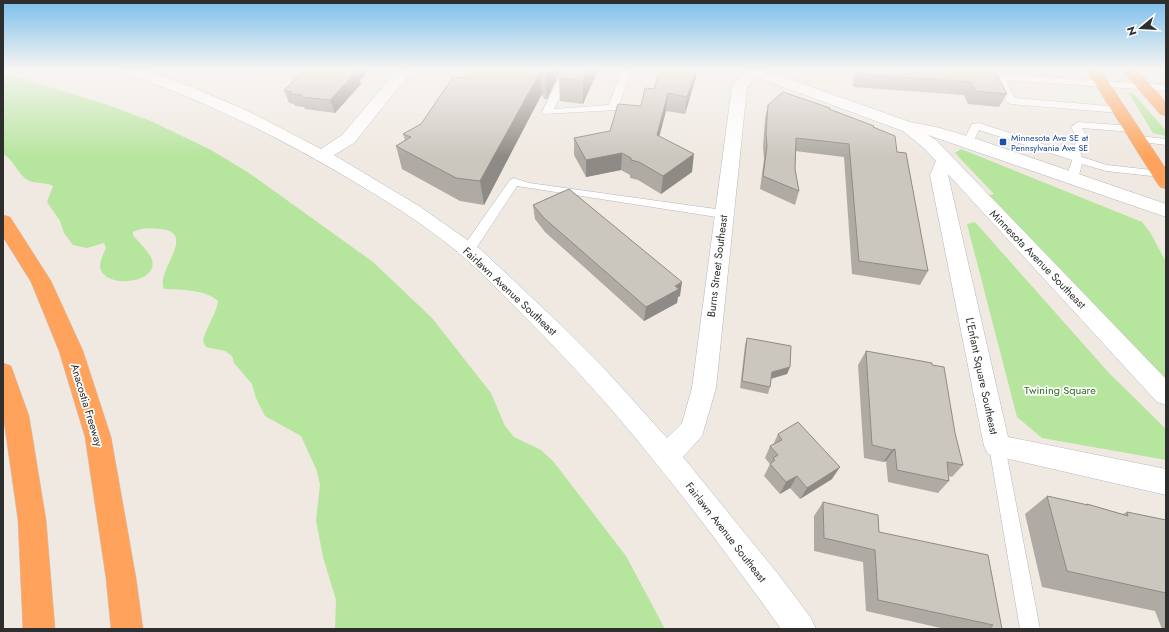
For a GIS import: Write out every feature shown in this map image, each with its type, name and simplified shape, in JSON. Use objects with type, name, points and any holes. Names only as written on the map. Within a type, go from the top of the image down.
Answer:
[{"type":"highway","points":[[1112,98],[1163,179]]},
{"type":"highway","points":[[1155,98],[1166,111]]},
{"type":"highway","name":"Anacostia Freeway","points":[[3,221],[41,281],[70,351],[98,437],[121,578],[127,629]]},
{"type":"highway","points":[[3,373],[16,416],[32,520],[39,629]]},
{"type":"street","name":"Fairlawn Avenue Southeast","points":[[207,98],[227,107],[323,156],[425,217],[468,250],[554,332],[613,394],[667,455],[745,553],[800,629]]},
{"type":"street","points":[[323,156],[348,139],[382,98]]},
{"type":"street","name":"Burns Street Southeast","points":[[667,455],[686,437],[693,428],[706,373],[723,214],[738,98]]},
{"type":"street","name":"Minnesota Avenue Southeast","points":[[829,98],[907,127],[930,130],[968,142],[1166,211]]},
{"type":"street","name":"Minnesota Avenue Southeast","points":[[907,127],[930,144],[1166,395]]},
{"type":"street","name":"L'Enfant Square Southeast","points":[[944,160],[939,176],[997,446],[1166,482]]},
{"type":"lane","points":[[554,98],[547,112],[613,108],[616,98]]},
{"type":"lane","points":[[1010,98],[1011,101],[1120,110]]},
{"type":"lane","points":[[1072,178],[1078,160],[1075,152],[1082,139],[1076,127],[1078,125],[1136,134],[1166,142]]},
{"type":"lane","points":[[968,142],[976,126],[979,126],[1078,160],[1106,168],[1163,179]]},
{"type":"lane","points":[[468,250],[514,182],[528,186],[723,214]]},
{"type":"lane","points":[[997,446],[1030,629]]},
{"type":"green space","points":[[3,98],[87,98],[151,121],[211,150],[249,173],[373,262],[432,318],[491,393],[505,426],[514,437],[541,450],[553,461],[626,556],[665,629],[335,629],[336,600],[323,557],[316,520],[320,485],[317,471],[301,436],[265,416],[256,398],[252,384],[234,363],[232,356],[225,351],[206,347],[203,341],[218,301],[213,297],[200,292],[164,289],[163,281],[176,245],[176,238],[171,232],[161,229],[140,229],[133,232],[133,235],[151,257],[152,268],[147,275],[139,279],[119,281],[110,278],[103,273],[100,266],[101,259],[106,248],[104,243],[87,248],[73,245],[64,233],[60,221],[47,202],[53,186],[29,181],[3,154]]},
{"type":"green space","points":[[1132,98],[1138,98],[1166,131],[1166,136],[1153,133]]},
{"type":"green space","points":[[961,149],[1142,222],[1150,232],[1166,262],[1166,380],[989,195],[994,194],[955,153]]},
{"type":"green space","name":"Twining Square","points":[[975,222],[1109,373],[1166,429],[1166,460],[1042,438],[1017,417],[967,224]]},
{"type":"building","points":[[315,98],[331,98],[330,100]]},
{"type":"building","points":[[438,98],[525,98],[480,181],[456,178],[396,146],[411,137],[403,134],[421,124]]},
{"type":"building","points":[[643,98],[667,98],[657,135],[694,154],[663,176],[639,162],[631,160],[631,158],[622,153],[586,160],[574,138],[610,131],[618,104],[641,106]]},
{"type":"building","points":[[776,98],[802,98],[830,108],[829,109],[874,126],[873,127],[895,136],[897,152],[906,153],[928,271],[859,261],[849,144],[796,138],[795,169],[799,191],[763,176],[767,146],[766,134],[768,105]]},
{"type":"building","points":[[569,189],[682,282],[675,286],[679,289],[646,307],[544,218],[533,205]]},
{"type":"building","points":[[747,338],[791,346],[790,367],[772,372],[770,387],[742,381]]},
{"type":"building","points":[[866,351],[932,363],[932,365],[944,367],[955,433],[963,465],[947,462],[949,481],[897,470],[895,449],[892,450],[872,445]]},
{"type":"building","points":[[798,422],[840,467],[807,488],[797,476],[786,482],[770,464],[775,460],[773,458],[778,455],[770,446],[782,440],[778,434]]},
{"type":"building","points":[[1047,496],[1088,505],[1087,504],[1128,516],[1127,512],[1166,520],[1166,593],[1067,571]]},
{"type":"building","points":[[823,502],[878,515],[879,532],[988,555],[1002,629],[989,629],[993,625],[878,600],[875,550],[824,538]]},
{"type":"place","name":"Minnesota Ave SE at Pennsylvania Ave SE","points":[[1003,142]]}]
